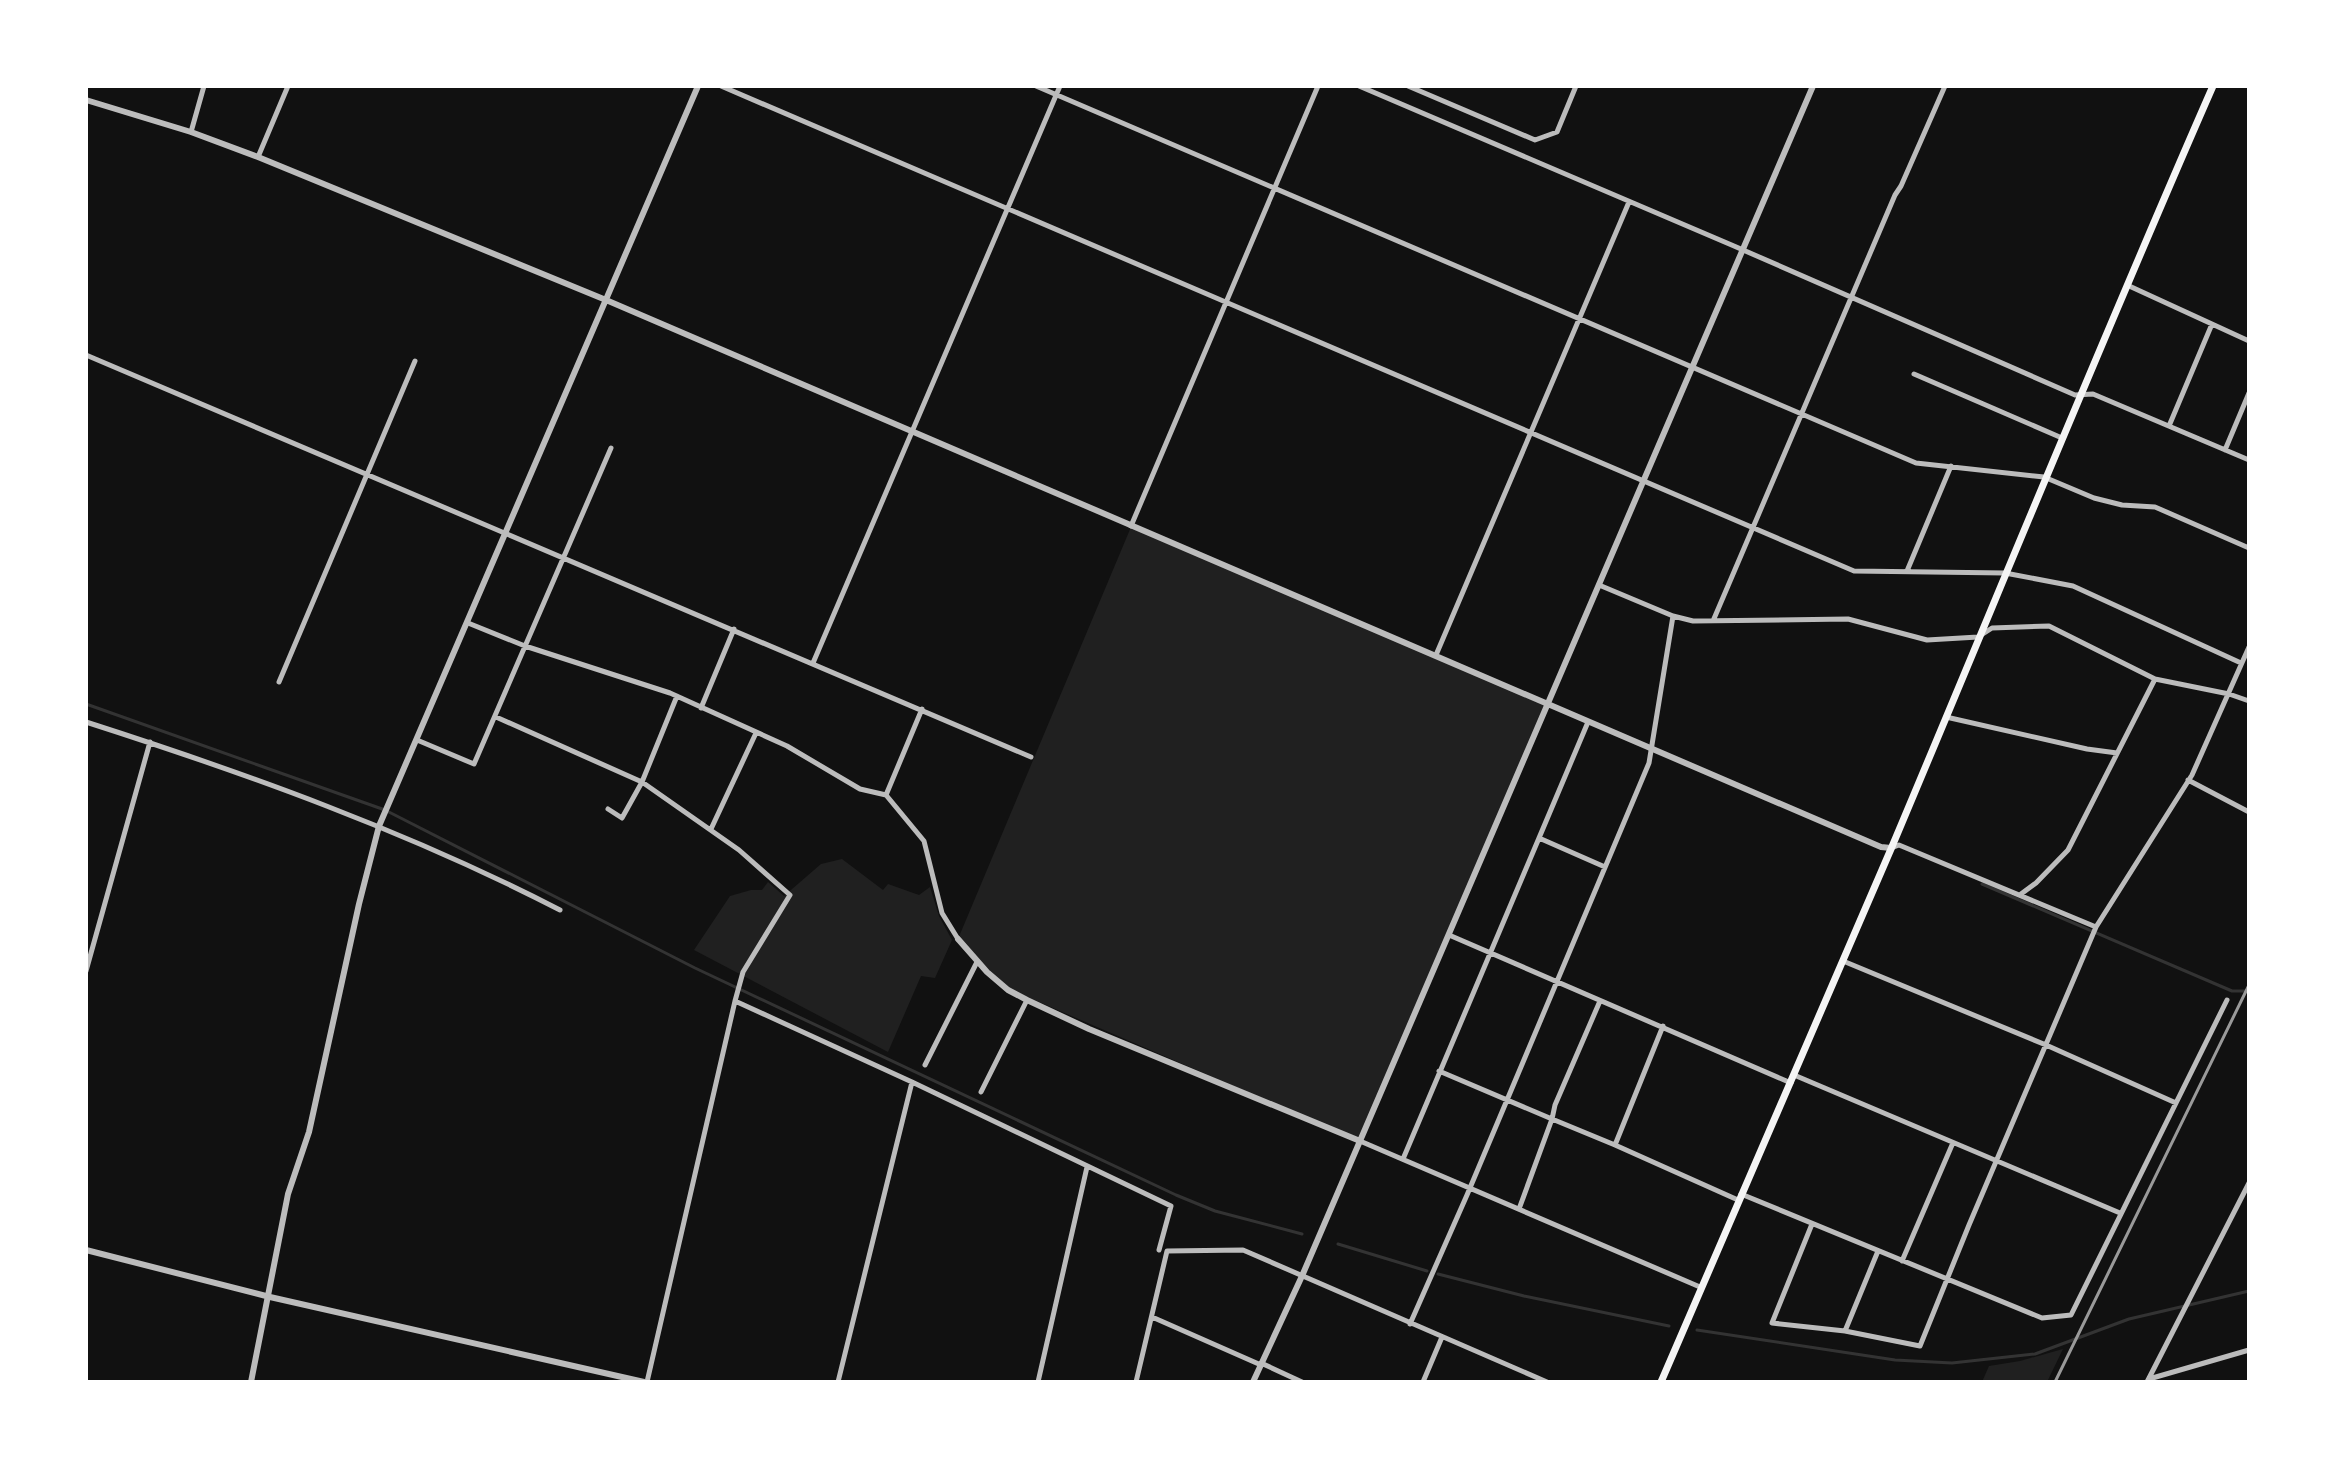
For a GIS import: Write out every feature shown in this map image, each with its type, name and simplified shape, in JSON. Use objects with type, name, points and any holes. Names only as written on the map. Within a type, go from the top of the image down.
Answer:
[{"type":"main road","points":[[1661,1382],[1843,961],[2044,477],[2213,86]]},
{"type":"street","points":[[191,132],[204,86]]},
{"type":"street","points":[[258,157],[288,86]]},
{"type":"street","points":[[251,1382],[288,1194],[309,1132],[379,826],[698,86]]},
{"type":"street","points":[[721,86],[1854,571],[2005,573],[2073,586],[2241,663]]},
{"type":"street","points":[[1036,86],[1916,463],[2044,477],[2094,498],[2122,505],[2155,507],[2249,548]]},
{"type":"street","points":[[813,663],[1060,86]]},
{"type":"street","points":[[1131,526],[1318,86]]},
{"type":"street","points":[[1359,86],[1743,249],[2075,395],[2093,394],[2249,460]]},
{"type":"street","points":[[1408,86],[1535,140],[1557,132],[1576,86]]},
{"type":"street","points":[[1253,1382],[1302,1276],[1813,86]]},
{"type":"street","points":[[1713,621],[1850,297],[1945,86]]},
{"type":"street","points":[[86,100],[191,132],[258,157],[606,300],[1881,847],[1899,845],[2096,927]]},
{"type":"street","points":[[1436,655],[1629,202]]},
{"type":"street","points":[[2126,284],[2249,341]]},
{"type":"street","points":[[2169,426],[2212,324]]},
{"type":"street","points":[[86,355],[1031,757]]},
{"type":"street","points":[[279,682],[415,361]]},
{"type":"street","points":[[1914,374],[2062,438]]},
{"type":"street","points":[[2225,450],[2249,393]]},
{"type":"street","points":[[417,740],[474,764],[611,448]]},
{"type":"street","points":[[1907,571],[1951,466]]},
{"type":"street","points":[[1599,585],[1673,616],[1693,621],[1848,619],[1927,640],[1978,637],[1992,628],[2049,626],[2155,679],[2249,701]]},
{"type":"street","points":[[1410,1324],[1649,763],[1673,616]]},
{"type":"street","points":[[468,623],[525,646],[677,696],[787,746],[860,789],[886,795],[924,841],[942,913],[958,939],[977,962],[1008,990],[1089,1029],[1470,1187],[1700,1287]]},
{"type":"street","points":[[701,708],[734,629]]},
{"type":"street","points":[[1812,1224],[1772,1323],[1845,1331],[1920,1346],[2096,927],[2188,780],[2249,647]]},
{"type":"street","points":[[2021,894],[2068,850],[2155,679]]},
{"type":"street","points":[[608,809],[622,818],[642,782],[677,696]]},
{"type":"street","points":[[886,795],[922,709]]},
{"type":"street","points":[[86,1250],[270,1297],[646,1382],[743,972],[790,895],[711,829],[642,782],[496,717]]},
{"type":"street","points":[[1945,717],[2117,753]]},
{"type":"street","points":[[86,722],[150,742],[379,826],[455,858],[560,910]]},
{"type":"street","points":[[1403,1159],[1588,722]]},
{"type":"street","points":[[711,829],[756,733]]},
{"type":"street","points":[[86,971],[150,742]]},
{"type":"street","points":[[2188,780],[2249,812]]},
{"type":"street","points":[[1539,838],[1605,867]]},
{"type":"street","points":[[1449,935],[1600,1001],[1997,1160],[2120,1213]]},
{"type":"street","points":[[1843,961],[2176,1103]]},
{"type":"street","points":[[925,1065],[977,962]]},
{"type":"street","points":[[981,1092],[1027,1000]]},
{"type":"street","points":[[1439,1071],[1740,1197],[2042,1318],[2071,1315],[2227,1000]]},
{"type":"street","points":[[735,1001],[1171,1206],[1159,1250]]},
{"type":"street","points":[[1519,1209],[1555,1105],[1600,1001]]},
{"type":"street","points":[[1615,1145],[1663,1026]]},
{"type":"street","points":[[838,1382],[912,1082]]},
{"type":"street","points":[[1902,1261],[1953,1144]]},
{"type":"street","points":[[1038,1382],[1087,1167]]},
{"type":"street","points":[[2147,1381],[2249,1183]]},
{"type":"street","points":[[1136,1382],[1167,1251],[1243,1250],[1547,1382]]},
{"type":"street","points":[[1845,1331],[1878,1251]]},
{"type":"street","points":[[1152,1317],[1302,1382]]},
{"type":"street","points":[[1423,1382],[1442,1337]]},
{"type":"street","points":[[2147,1381],[2249,1350]]},
{"type":"shaded area","points":[[1131,527],[1547,705],[1359,1140],[1009,989],[958,939]]},
{"type":"shaded area","points":[[842,859],[883,890],[888,884],[919,895],[930,887],[939,916],[952,940],[935,978],[921,976],[888,1052],[694,950],[730,896],[762,890],[768,882],[784,896],[821,864]]},
{"type":"shaded area","points":[[2063,1349],[2047,1382],[1982,1382],[1989,1366]]},
{"type":"waterway","points":[[86,704],[385,810],[695,968],[1176,1195],[1215,1211],[1302,1234]]},
{"type":"waterway","points":[[1982,884],[2232,991],[2249,991]]},
{"type":"waterway","points":[[1338,1244],[1427,1271]]},
{"type":"waterway","points":[[1438,1274],[1524,1296],[1669,1326]]},
{"type":"waterway","points":[[1697,1330],[1895,1360],[1952,1363],[2035,1354],[2129,1319],[2249,1291]]},
{"type":"railway","points":[[2055,1382],[2249,985]]}]
